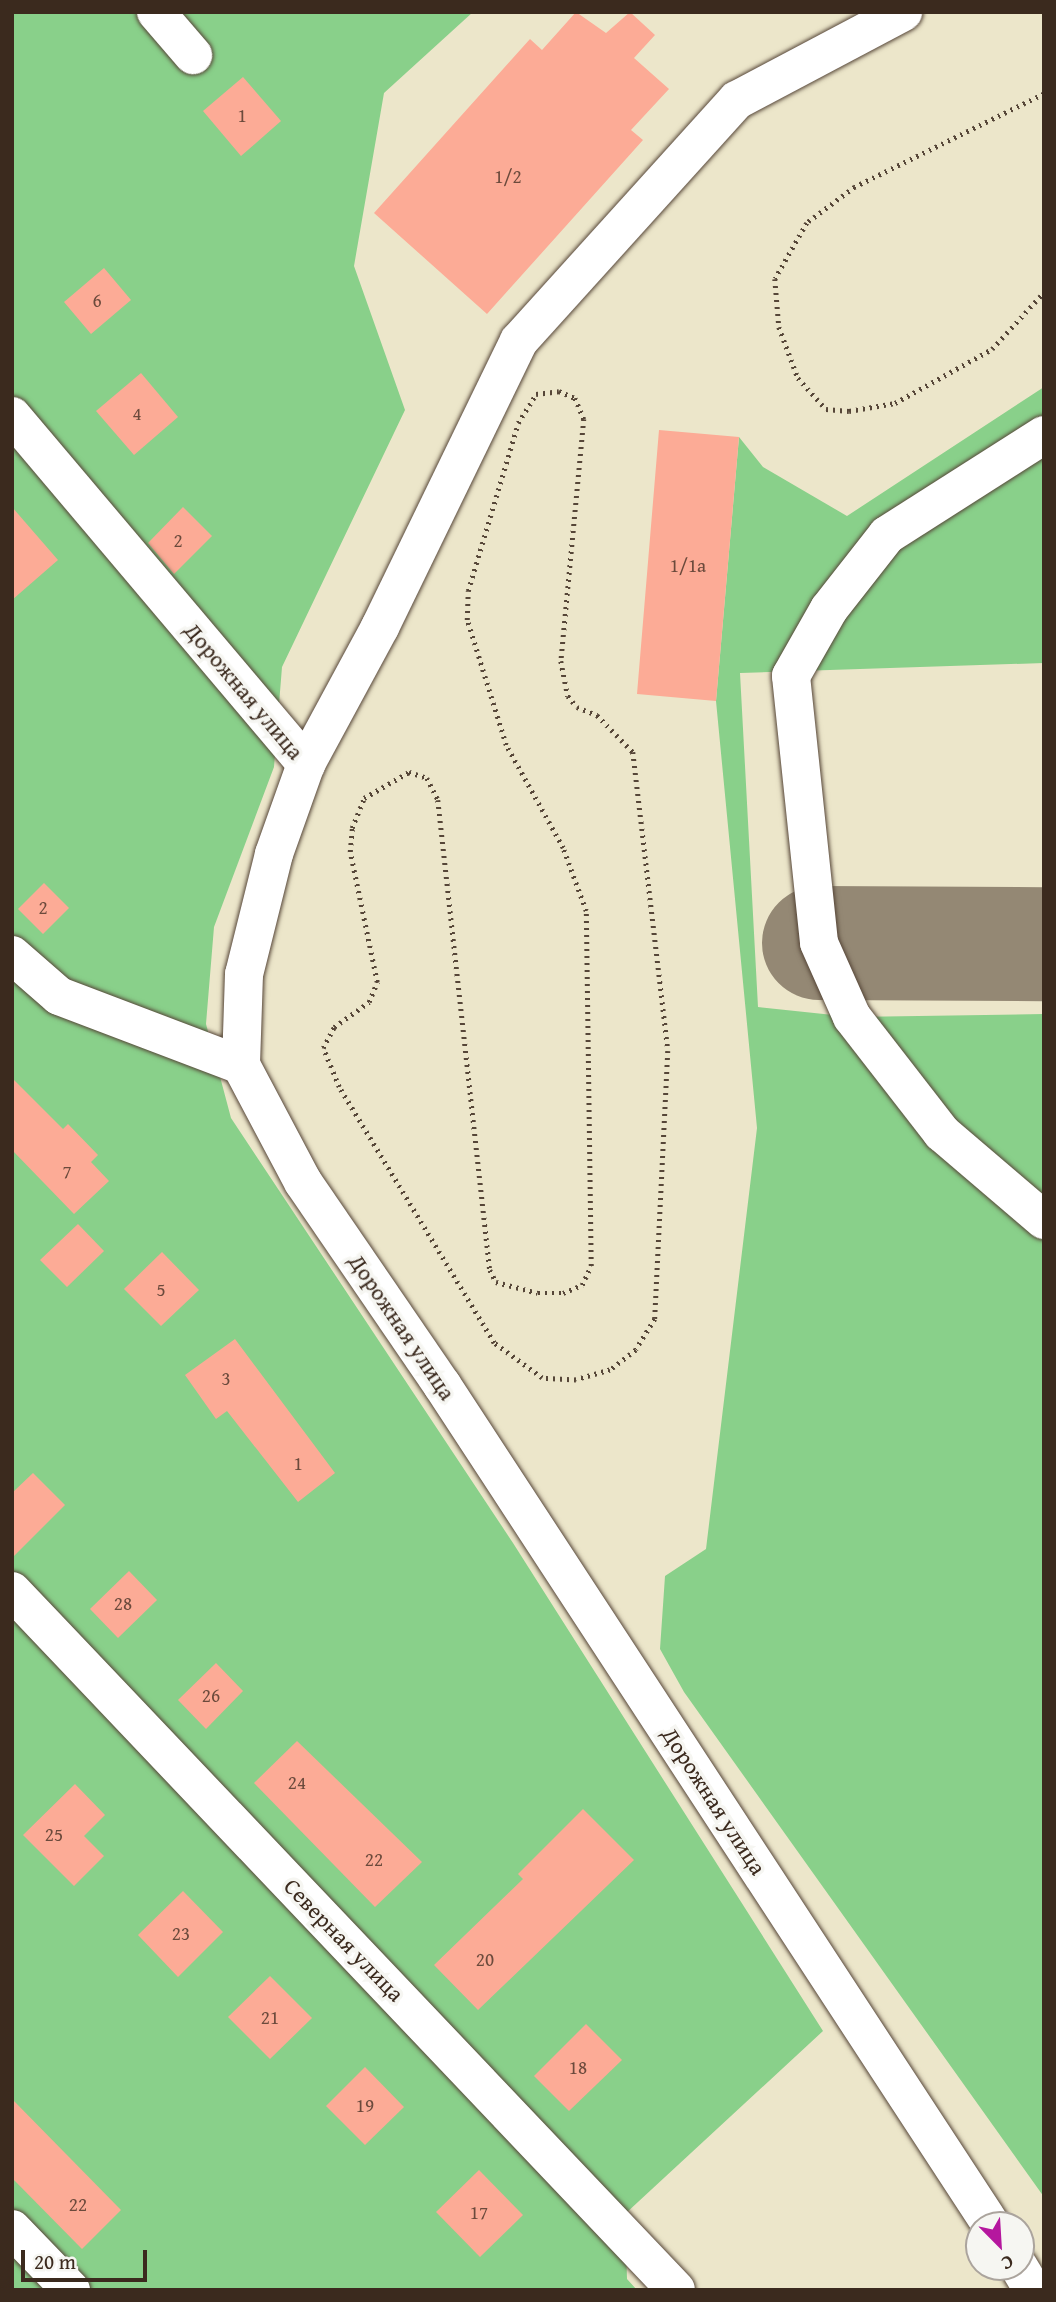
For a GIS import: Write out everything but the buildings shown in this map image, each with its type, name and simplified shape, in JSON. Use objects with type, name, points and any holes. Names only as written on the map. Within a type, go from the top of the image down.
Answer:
[{"type":"street","points":[[156,12],[193,55]]},
{"type":"street","points":[[306,764],[380,627],[519,341],[737,100],[903,12]]},
{"type":"street","name":"Дорожная улица","points":[[12,416],[306,764],[274,855],[244,974],[241,1065],[303,1182],[442,1385],[982,2211]]},
{"type":"street","points":[[1044,435],[887,535],[829,609],[791,676],[819,943],[852,1017],[942,1133],[1044,1220]]},
{"type":"street","points":[[12,955],[60,996],[241,1065]]},
{"type":"street","name":"Северная улица","points":[[12,1591],[676,2290]]},
{"type":"street","points":[[12,2229],[71,2290]]},
{"type":"path","points":[[1044,94],[855,187],[807,223],[775,279],[779,327],[798,378],[826,409],[849,411],[894,403],[992,349],[1044,292]]},
{"type":"path","points":[[559,390],[575,398],[584,419],[561,661],[568,696],[577,707],[597,715],[633,752],[668,1051],[655,1319],[636,1350],[610,1370],[576,1380],[541,1378],[494,1343],[339,1087],[323,1048],[334,1027],[369,1002],[377,982],[350,852],[352,828],[363,798],[409,772],[427,779],[439,800],[490,1270],[496,1282],[524,1291],[563,1293],[582,1284],[591,1266],[586,911],[564,848],[506,745],[467,620],[468,591],[518,423],[536,394],[559,390]]},
{"type":"green space","points":[[12,12],[473,12],[384,93],[354,266],[405,410],[282,667],[274,767],[214,927],[206,1024],[231,1118],[513,1543],[823,2031],[625,2214],[627,2279],[637,2290],[12,2290]]},
{"type":"green space","points":[[1044,387],[1044,663],[740,673],[758,1007],[852,1017],[1044,1014],[1044,2197],[684,1692],[660,1649],[665,1576],[706,1549],[757,1128],[716,701],[739,437],[763,467],[847,516]]},
{"type":"taxiway","points":[[819,943],[1044,944]]}]
